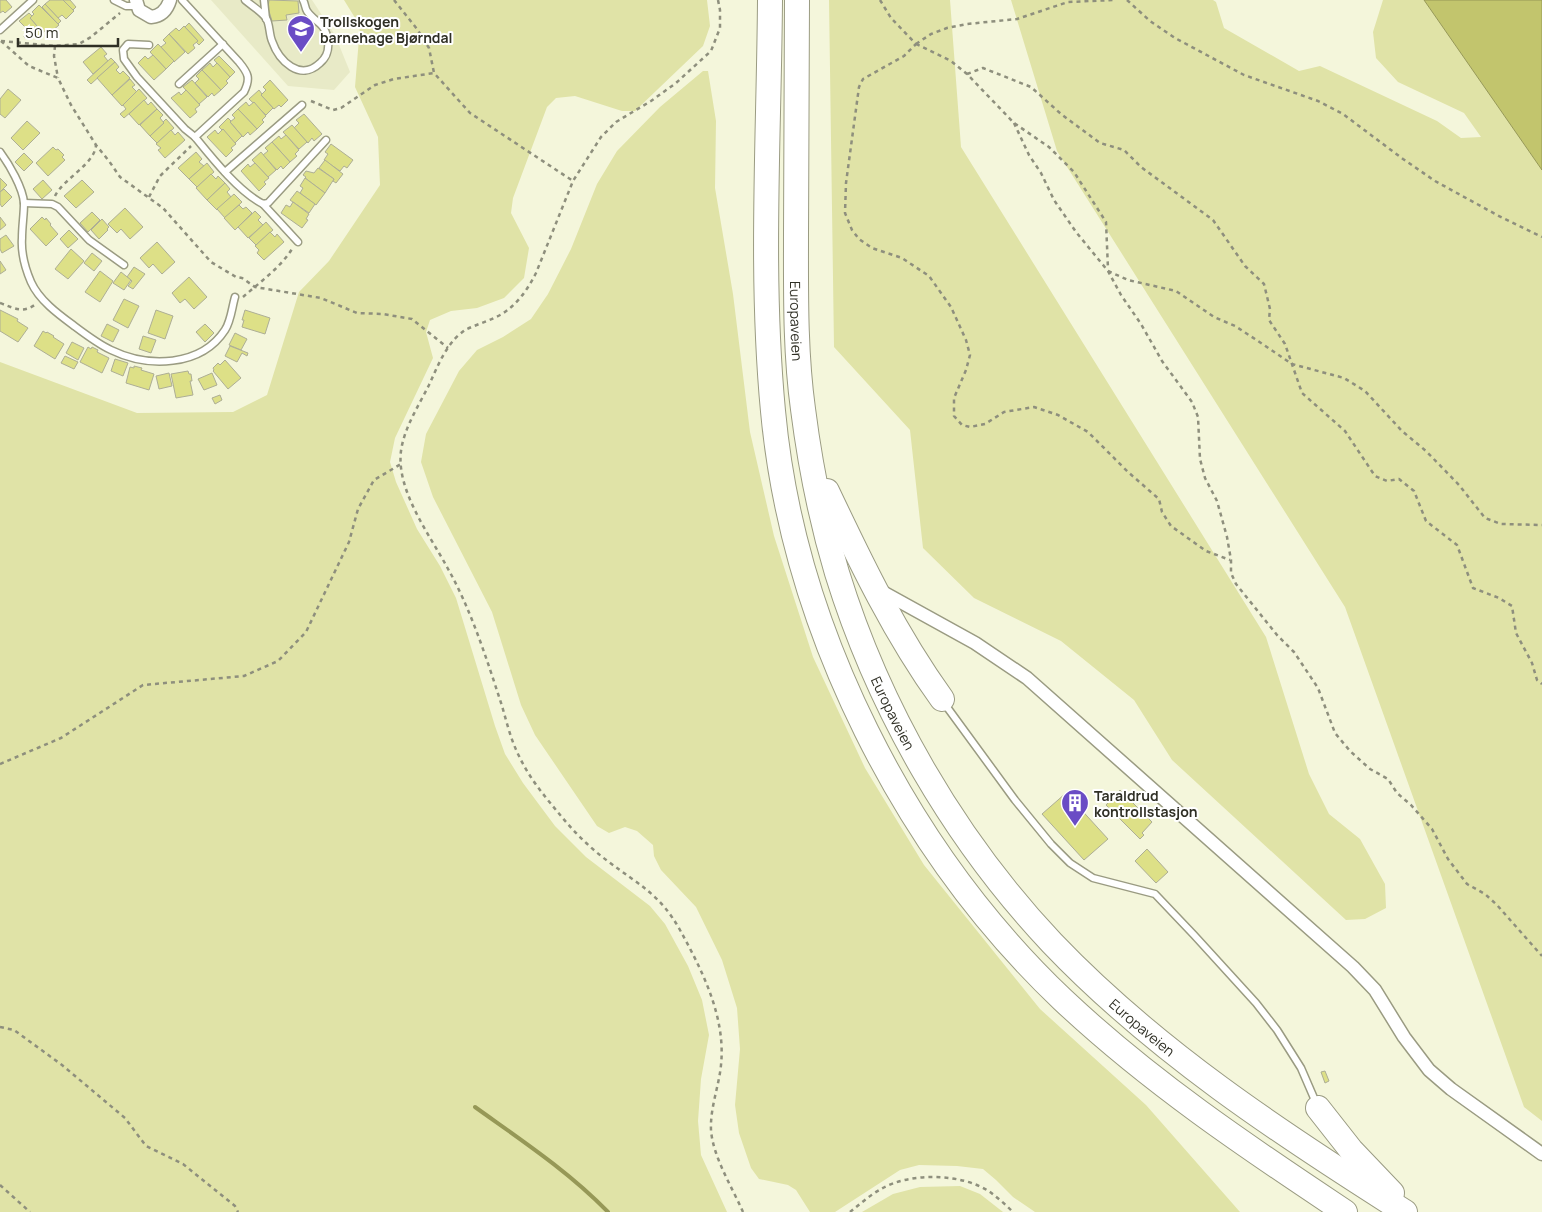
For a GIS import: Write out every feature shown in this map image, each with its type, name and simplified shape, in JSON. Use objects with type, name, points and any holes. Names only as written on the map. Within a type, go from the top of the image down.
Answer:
[{"type":"highway","points":[[770,0],[767,320],[773,413],[789,509],[808,583],[838,670],[856,708],[910,810],[937,851],[996,927],[1061,998],[1107,1040],[1182,1101],[1345,1212]]},
{"type":"highway","name":"Europaveien","points":[[797,0],[797,316],[802,407],[819,504],[837,573],[866,652],[906,739],[936,792],[999,880],[1052,942],[1116,1004],[1162,1044],[1243,1104],[1405,1212]]},
{"type":"highway","points":[[810,457],[872,586],[910,653],[942,699]]},
{"type":"highway","points":[[1318,1108],[1351,1150],[1411,1212]]},
{"type":"street","points":[[133,4],[151,18],[158,16],[170,0]]},
{"type":"street","points":[[872,586],[975,643],[1027,678],[1353,967],[1375,990],[1404,1037],[1435,1075],[1451,1089],[1542,1154]]},
{"type":"lane","points":[[0,30],[33,0]]},
{"type":"lane","points":[[114,0],[133,4]]},
{"type":"lane","points":[[182,0],[247,72],[249,83],[244,92],[196,138]]},
{"type":"lane","points":[[245,0],[266,19]]},
{"type":"lane","points":[[264,0],[266,19],[278,54],[296,70],[310,70],[323,61],[328,53],[329,42],[321,23],[308,12],[304,0]]},
{"type":"lane","points":[[150,45],[128,44],[123,50],[124,59],[152,93],[185,129],[196,138],[225,172],[255,200],[263,204],[298,242]]},
{"type":"lane","points":[[179,84],[223,44]]},
{"type":"lane","points":[[225,172],[302,104]]},
{"type":"lane","points":[[263,204],[274,198],[326,140]]},
{"type":"lane","points":[[0,152],[21,189],[24,203],[23,255],[31,283],[60,315],[112,351],[141,360],[157,361],[191,358],[212,344],[226,328],[235,297]]},
{"type":"lane","points":[[24,203],[52,204],[58,207],[89,240],[124,265]]},
{"type":"lane","points":[[942,699],[1015,800],[1051,844],[1070,863],[1093,878],[1155,894],[1231,975],[1277,1030],[1301,1068],[1318,1108]]},
{"type":"path","points":[[394,0],[418,29],[429,48],[434,73],[470,113],[573,181]]},
{"type":"path","points":[[718,0],[720,28],[711,52],[676,83],[610,126],[601,136],[573,181],[530,285],[521,297],[505,312],[464,331],[452,342],[406,432],[401,452],[401,464],[404,481],[419,518],[460,591],[482,647],[514,746],[526,770],[561,816],[587,844],[610,863],[648,889],[664,906],[681,932],[699,968],[714,1006],[722,1037],[721,1067],[711,1128],[713,1141],[717,1155],[743,1212]]},
{"type":"path","points":[[880,0],[890,18],[916,44],[951,61],[967,74],[1014,123],[1049,147],[1074,172],[1106,222],[1108,271]]},
{"type":"path","points":[[1114,0],[1068,2],[1017,19],[947,28],[931,34],[916,44],[904,56],[863,80],[859,88],[846,183],[846,213],[852,230],[859,239],[872,248],[902,258],[929,276],[951,307],[966,340],[970,354],[966,370],[954,398],[954,416],[962,425],[970,427],[985,424],[1004,412],[1034,406],[1058,415],[1088,432],[1128,472],[1159,499],[1162,512],[1171,526],[1206,551],[1231,560]]},
{"type":"path","points":[[1127,0],[1150,21],[1175,38],[1244,75],[1318,101],[1343,114],[1435,181],[1542,237]]},
{"type":"path","points":[[0,41],[55,46],[79,44],[133,4]]},
{"type":"path","points":[[0,41],[29,66],[58,78]]},
{"type":"path","points":[[55,46],[54,56],[58,78],[71,104],[96,145],[120,177],[163,208],[211,262],[255,287],[321,298],[357,313],[384,314],[412,319],[448,348]]},
{"type":"path","points":[[967,74],[983,68],[1031,87],[1061,114],[1100,143],[1124,150],[1141,167],[1213,220],[1245,266],[1264,284],[1270,308],[1269,320],[1285,344],[1302,393],[1345,431],[1375,476],[1387,481],[1399,479],[1414,491],[1426,521],[1456,545],[1473,588],[1499,598],[1512,606],[1516,632],[1532,662],[1537,680],[1542,684]]},
{"type":"path","points":[[302,104],[304,106],[313,101],[334,110],[342,108],[375,85],[394,79],[434,73]]},
{"type":"path","points":[[1014,123],[1028,155],[1041,173],[1054,200],[1076,232],[1108,271],[1162,361],[1192,402],[1198,417],[1200,459],[1205,478],[1217,501],[1227,537],[1231,573],[1236,584],[1277,635],[1294,652],[1318,688],[1335,734],[1370,769],[1388,779],[1397,793],[1411,804],[1432,830],[1448,860],[1467,884],[1485,894],[1497,905],[1542,956]]},
{"type":"path","points":[[149,198],[160,176],[196,138]]},
{"type":"path","points":[[52,204],[57,191],[93,156],[96,145]]},
{"type":"path","points":[[235,297],[241,298],[266,275],[278,268],[293,246],[298,242]]},
{"type":"path","points":[[1108,271],[1128,280],[1176,291],[1214,317],[1235,326],[1255,338],[1292,364],[1344,378],[1365,391],[1402,431],[1426,451],[1452,478],[1485,518],[1501,524],[1542,525]]},
{"type":"path","points":[[0,303],[23,310],[34,306],[43,298]]},
{"type":"path","points":[[0,764],[61,738],[143,685],[244,676],[278,661],[306,632],[349,542],[358,509],[374,480],[401,464]]},
{"type":"path","points":[[0,1028],[14,1030],[62,1065],[125,1118],[146,1146],[183,1164],[234,1206],[238,1212]]},
{"type":"path","points":[[850,1212],[882,1188],[906,1179],[943,1177],[967,1182],[989,1191],[1014,1212]]},
{"type":"path","points":[[0,1185],[30,1212]]},
{"type":"shaded area","name":"Trollskogen barnehage Bjørndal","points":[[211,0],[312,0],[335,35],[350,72],[334,90],[288,86]]},
{"type":"shaded area","points":[[344,0],[707,0],[710,26],[703,46],[635,111],[622,111],[575,96],[556,98],[547,107],[513,198],[511,213],[529,248],[524,278],[504,298],[477,308],[451,311],[430,320],[426,332],[433,358],[395,438],[390,462],[396,482],[417,529],[440,566],[456,598],[505,754],[523,783],[555,826],[586,857],[650,906],[665,924],[688,966],[702,1000],[709,1035],[701,1079],[698,1121],[701,1155],[727,1212],[0,1212],[0,362],[137,413],[233,412],[267,395],[299,292],[329,261],[380,185],[378,137],[355,87],[360,26]]},
{"type":"shaded area","points":[[829,0],[950,0],[961,147],[1266,637],[1309,774],[1329,814],[1360,839],[1385,884],[1386,908],[1365,919],[1346,920],[1172,760],[1134,700],[1061,641],[974,598],[923,548],[910,430],[834,347]]},
{"type":"shaded area","points":[[1011,0],[1213,0],[1216,2],[1224,28],[1299,71],[1320,66],[1437,121],[1461,138],[1481,137],[1464,113],[1398,82],[1376,58],[1373,32],[1383,0],[1424,0],[1542,170],[1542,1121],[1524,1107],[1345,607],[1057,151]]},
{"type":"shaded area","points":[[1424,0],[1542,0],[1542,170]]},
{"type":"shaded area","points":[[703,71],[708,71],[716,121],[715,188],[733,294],[750,432],[774,536],[813,657],[865,768],[924,865],[1040,1009],[1146,1105],[1240,1212],[1035,1212],[1013,1197],[983,1169],[919,1165],[900,1170],[835,1212],[810,1212],[796,1190],[788,1185],[759,1179],[751,1168],[739,1133],[735,1105],[740,1049],[737,1008],[722,960],[696,907],[661,870],[654,856],[653,845],[637,831],[625,827],[609,833],[597,826],[535,735],[521,705],[492,612],[433,497],[421,462],[426,434],[459,371],[477,350],[503,337],[531,319],[548,294],[571,249],[597,184],[617,151],[660,107]]},
{"type":"shaded area","points":[[960,1186],[980,1194],[1003,1212],[862,1212],[893,1194],[920,1187]]},
{"type":"building","points":[[0,0],[6,0],[12,7],[5,13],[3,11],[0,13]]},
{"type":"building","points":[[50,0],[63,0],[74,11],[66,19],[62,15],[58,18],[45,4]]},
{"type":"building","points":[[63,0],[70,0],[76,7],[73,10]]},
{"type":"building","points":[[269,0],[298,1],[299,13],[286,15],[287,20],[272,21],[268,8]]},
{"type":"building","points":[[45,4],[61,21],[58,24],[42,7]]},
{"type":"building","points":[[39,5],[59,25],[51,32],[47,28],[43,33],[30,18],[34,14],[32,12]]},
{"type":"building","points":[[29,13],[32,16],[30,18],[43,33],[39,36],[32,29],[29,31],[27,38],[24,37],[27,29],[19,21]]},
{"type":"building","points":[[189,23],[204,40],[199,45],[196,42],[198,41],[185,27]]},
{"type":"building","points":[[184,26],[198,41],[193,45],[195,48],[188,54],[169,34],[176,28],[179,31]]},
{"type":"building","points":[[169,34],[185,52],[174,62],[161,47],[166,43],[163,40]]},
{"type":"building","points":[[158,44],[174,61],[166,69],[150,52]]},
{"type":"building","points":[[101,47],[107,54],[104,56],[108,61],[93,74],[83,62]]},
{"type":"building","points":[[153,55],[166,69],[154,80],[138,63],[145,56],[148,59]]},
{"type":"building","points":[[219,56],[235,72],[230,77],[214,60]]},
{"type":"building","points":[[111,58],[115,62],[91,84],[87,80]]},
{"type":"building","points":[[115,62],[119,67],[116,70],[120,74],[123,71],[130,78],[112,95],[97,78]]},
{"type":"building","points":[[210,63],[213,67],[217,63],[230,77],[226,81],[228,83],[221,90],[202,70]]},
{"type":"building","points":[[202,70],[221,90],[214,96],[212,93],[208,97],[195,83],[199,79],[196,76]]},
{"type":"building","points":[[130,79],[135,85],[132,87],[137,92],[122,106],[112,95]]},
{"type":"building","points":[[192,80],[207,97],[199,104],[183,87]]},
{"type":"building","points":[[270,80],[288,100],[281,107],[279,105],[274,109],[261,95],[266,90],[263,87]]},
{"type":"building","points":[[8,89],[21,100],[5,118],[0,114],[0,99]]},
{"type":"building","points":[[139,89],[147,98],[124,118],[120,114],[126,109],[123,105]]},
{"type":"building","points":[[186,90],[200,105],[195,109],[197,112],[190,118],[171,98],[179,92],[181,95]]},
{"type":"building","points":[[259,90],[273,108],[266,115],[249,99]]},
{"type":"building","points":[[144,100],[148,105],[151,102],[157,109],[139,125],[129,114]]},
{"type":"building","points":[[246,102],[249,106],[254,102],[266,116],[262,120],[264,122],[257,129],[238,109]]},
{"type":"building","points":[[157,109],[163,115],[160,118],[164,123],[150,136],[140,125]]},
{"type":"building","points":[[238,109],[257,129],[250,135],[248,132],[243,137],[230,122],[235,118],[232,115]]},
{"type":"building","points":[[304,114],[322,134],[314,141],[312,138],[308,143],[294,128],[299,123],[296,120]]},
{"type":"building","points":[[228,118],[242,136],[235,143],[219,127]]},
{"type":"building","points":[[166,119],[174,128],[157,143],[150,136]]},
{"type":"building","points":[[27,121],[40,133],[23,150],[11,138]]},
{"type":"building","points":[[292,125],[307,142],[299,149],[283,132]]},
{"type":"building","points":[[223,129],[236,144],[231,148],[233,150],[226,157],[207,137],[215,130],[218,134]]},
{"type":"building","points":[[171,130],[175,135],[178,132],[185,140],[165,158],[158,150],[161,148],[156,144]]},
{"type":"building","points":[[286,135],[299,150],[295,154],[297,156],[290,162],[272,142],[279,136],[281,139]]},
{"type":"building","points":[[272,142],[290,162],[283,169],[281,166],[277,170],[263,155],[268,151],[265,148]]},
{"type":"building","points":[[331,144],[353,160],[347,168],[344,166],[340,171],[324,160],[328,154],[325,152]]},
{"type":"building","points":[[53,147],[64,155],[62,157],[65,160],[48,176],[36,163]]},
{"type":"building","points":[[196,152],[202,159],[199,162],[204,166],[189,179],[178,168]]},
{"type":"building","points":[[261,152],[276,170],[268,177],[252,160]]},
{"type":"building","points":[[24,153],[33,162],[24,171],[15,162]]},
{"type":"building","points":[[325,160],[343,174],[336,183],[333,181],[334,179],[319,168]]},
{"type":"building","points":[[207,163],[214,172],[197,187],[189,179]]},
{"type":"building","points":[[255,163],[269,178],[264,182],[266,184],[259,191],[241,171],[248,164],[250,167]]},
{"type":"building","points":[[318,168],[334,179],[325,193],[303,175],[306,171],[314,173]]},
{"type":"building","points":[[211,174],[216,179],[218,176],[225,183],[207,200],[196,188]]},
{"type":"building","points":[[0,178],[7,185],[0,192]]},
{"type":"building","points":[[305,178],[325,193],[316,205],[300,193],[303,188],[300,186]]},
{"type":"building","points":[[43,180],[52,190],[42,199],[33,189]]},
{"type":"building","points":[[82,180],[94,192],[76,208],[64,196]]},
{"type":"building","points":[[225,183],[230,189],[227,192],[231,197],[217,210],[207,200]]},
{"type":"building","points":[[4,189],[12,197],[2,207],[0,204],[0,192]]},
{"type":"building","points":[[297,191],[315,204],[309,213],[290,200]]},
{"type":"building","points":[[234,194],[242,202],[225,218],[217,209]]},
{"type":"building","points":[[293,202],[309,214],[306,219],[308,220],[302,228],[281,213],[286,205],[290,207]]},
{"type":"building","points":[[239,205],[243,209],[246,207],[252,213],[235,230],[224,218]]},
{"type":"building","points":[[125,208],[143,227],[130,239],[121,229],[117,233],[108,224]]},
{"type":"building","points":[[255,211],[261,217],[258,220],[263,225],[248,238],[238,227]]},
{"type":"building","points":[[92,212],[100,220],[88,232],[80,223]]},
{"type":"building","points":[[0,217],[6,225],[0,230]]},
{"type":"building","points":[[42,217],[45,220],[46,218],[58,234],[46,246],[30,229]]},
{"type":"building","points":[[102,219],[109,227],[99,239],[91,230]]},
{"type":"building","points":[[266,222],[273,230],[256,245],[249,238]]},
{"type":"building","points":[[69,230],[78,239],[68,248],[60,239]]},
{"type":"building","points":[[270,232],[275,237],[277,234],[284,242],[264,260],[257,253],[259,250],[255,246]]},
{"type":"building","points":[[6,235],[14,246],[2,253],[0,239]]},
{"type":"building","points":[[157,242],[175,262],[162,274],[153,264],[149,268],[140,258]]},
{"type":"building","points":[[71,249],[84,261],[68,279],[55,269]]},
{"type":"building","points":[[92,253],[102,261],[94,271],[84,263]]},
{"type":"building","points":[[0,261],[6,270],[0,274]]},
{"type":"building","points":[[134,267],[145,274],[133,289],[128,286],[132,281],[127,277]]},
{"type":"building","points":[[100,271],[113,281],[100,302],[85,292]]},
{"type":"building","points":[[121,272],[131,280],[124,290],[113,283]]},
{"type":"building","points":[[189,277],[207,297],[194,309],[185,299],[180,303],[172,293]]},
{"type":"building","points":[[124,299],[139,306],[128,328],[113,320]]},
{"type":"building","points":[[0,310],[18,319],[17,321],[28,328],[18,342],[0,331]]},
{"type":"building","points":[[156,310],[173,316],[165,339],[148,333]]},
{"type":"building","points":[[245,310],[270,318],[265,334],[242,327]]},
{"type":"building","points":[[107,324],[119,330],[113,342],[101,336]]},
{"type":"building","points":[[205,324],[214,333],[205,342],[196,332]]},
{"type":"building","points":[[43,331],[54,336],[64,344],[55,359],[34,346]]},
{"type":"building","points":[[235,333],[247,339],[241,350],[229,345]]},
{"type":"building","points":[[143,336],[156,340],[151,353],[139,349]]},
{"type":"building","points":[[72,342],[84,348],[78,360],[66,353]]},
{"type":"building","points":[[230,346],[248,353],[247,356],[242,353],[237,362],[225,356]]},
{"type":"building","points":[[88,347],[98,350],[97,352],[109,358],[102,373],[80,362]]},
{"type":"building","points":[[65,356],[78,362],[74,369],[61,363]]},
{"type":"building","points":[[115,359],[128,363],[123,376],[111,371]]},
{"type":"building","points":[[225,360],[241,378],[228,389],[213,371],[213,368],[218,363],[220,365]]},
{"type":"building","points":[[134,366],[154,374],[149,390],[126,383],[130,367],[134,368]]},
{"type":"building","points":[[188,371],[191,374],[192,381],[190,381],[193,395],[176,398],[171,374]]},
{"type":"building","points":[[169,373],[172,386],[159,389],[156,376]]},
{"type":"building","points":[[212,373],[217,385],[204,390],[198,379]]},
{"type":"building","points":[[220,395],[222,400],[215,404],[212,398]]},
{"type":"building","points":[[1120,790],[1152,822],[1142,833],[1144,835],[1140,839],[1106,805]]},
{"type":"building","name":"Taraldrud kontrollstasjon","points":[[1066,793],[1108,839],[1084,860],[1042,814]]},
{"type":"building","points":[[1147,849],[1168,872],[1156,883],[1135,861]]},
{"type":"building","points":[[1325,1071],[1329,1081],[1325,1083],[1321,1072]]},
{"type":"waterway","points":[[475,1107],[560,1169],[608,1212]]},
{"type":"place","name":"Trollskogen barnehage Bjørndal","points":[[301,53]]},
{"type":"place","name":"Taraldrud kontrollstasjon","points":[[1075,827]]}]
